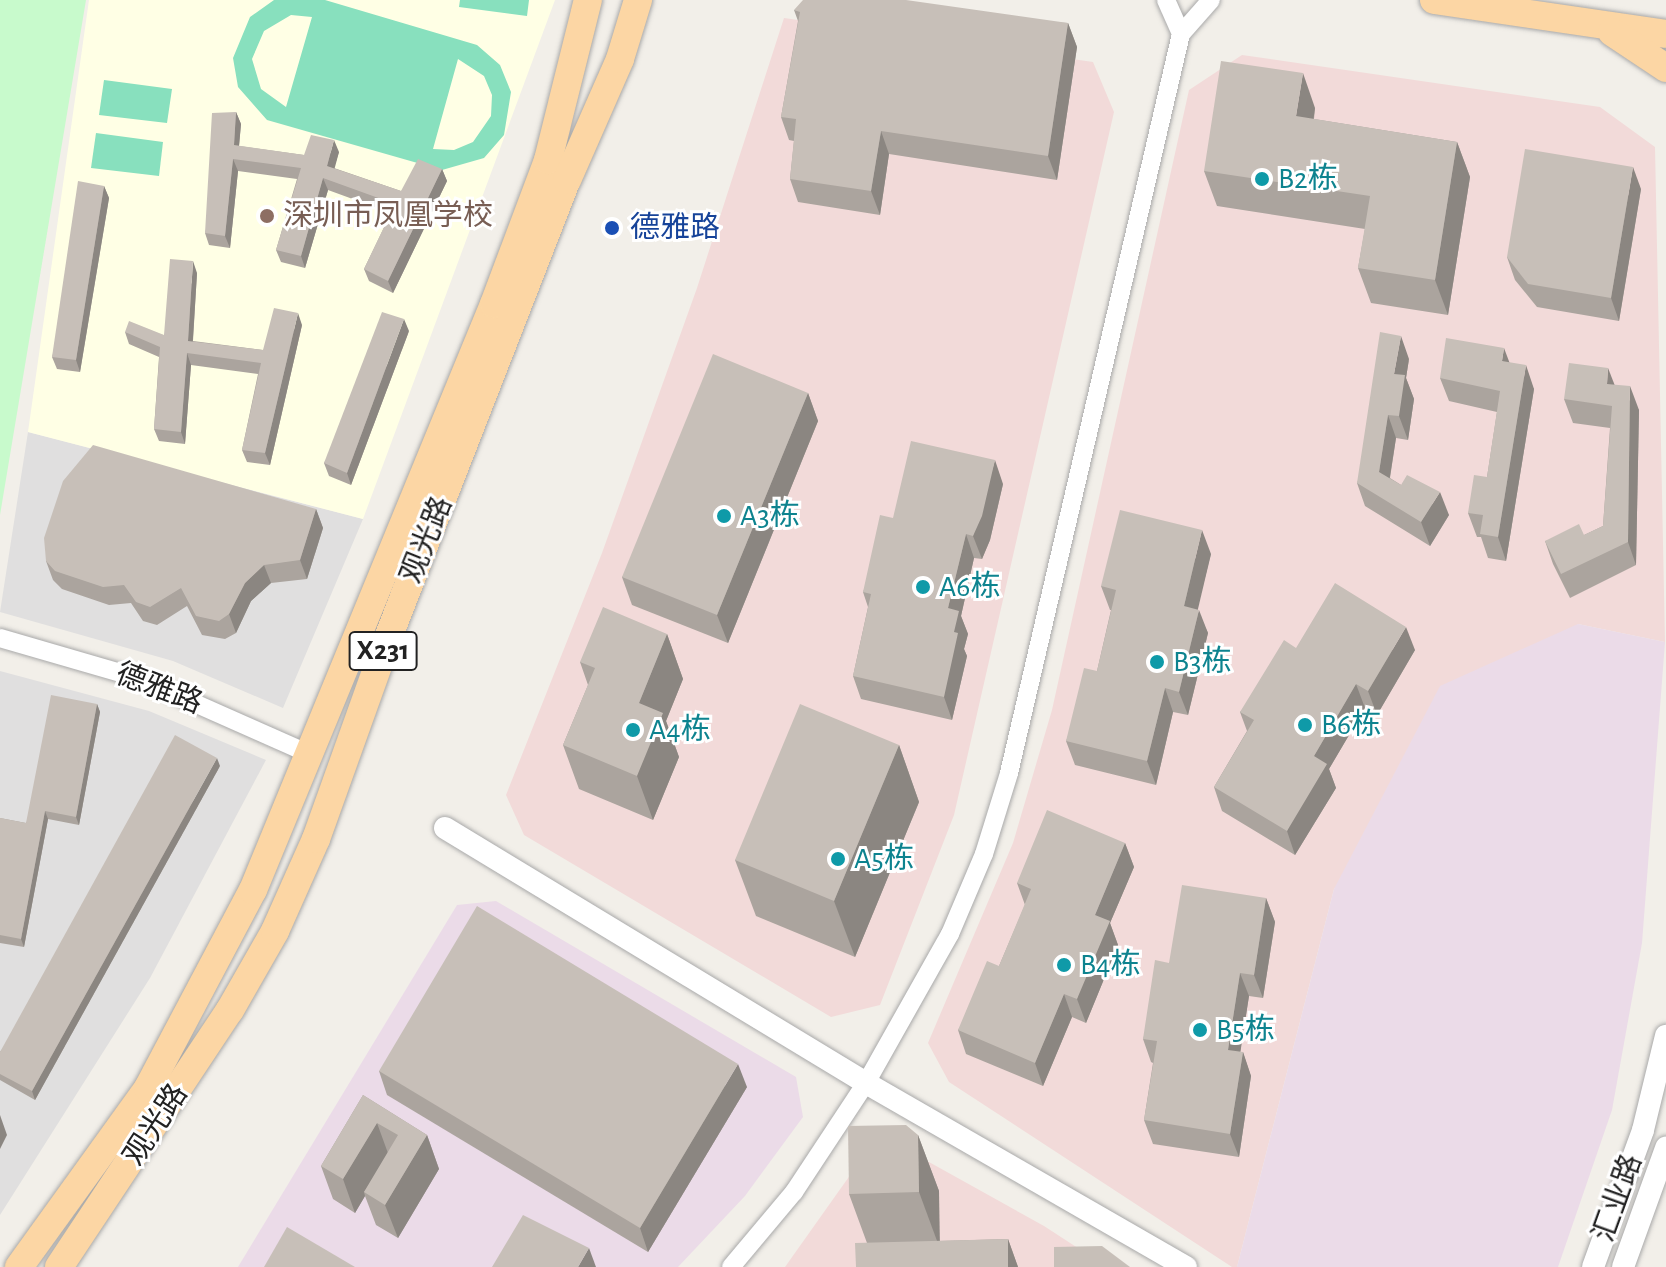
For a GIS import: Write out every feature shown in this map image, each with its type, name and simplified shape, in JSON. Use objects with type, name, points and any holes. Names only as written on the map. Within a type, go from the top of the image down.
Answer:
[{"type":"main road","name":"观光路","points":[[19,1267],[148,1088],[253,890],[443,438],[548,160],[588,0]]},
{"type":"main road","points":[[578,153],[606,0]]},
{"type":"main road","name":"观光路","points":[[59,1267],[213,1037],[275,931],[316,839],[388,638],[578,153],[620,59],[638,0]]},
{"type":"main road","points":[[1434,0],[1666,34]]},
{"type":"main road","points":[[1593,23],[1624,37],[1666,68]]},
{"type":"street","points":[[1166,0],[1181,34]]},
{"type":"street","points":[[731,1267],[794,1192],[866,1083],[950,934],[984,854],[1009,773],[1181,34],[1211,0]]},
{"type":"street","name":"德雅路","points":[[0,638],[138,678],[312,755]]},
{"type":"street","points":[[445,828],[866,1083],[1186,1267]]},
{"type":"street","name":"汇业路","points":[[1593,1267],[1643,1130],[1666,1036]]},
{"type":"street","name":"汇业路","points":[[1623,1267],[1666,1148]]},
{"type":"shaded area","name":"深圳市凤凰学校","points":[[89,0],[555,0],[363,519],[28,432]]},
{"type":"shaded area","points":[[784,18],[1093,62],[1114,112],[954,815],[880,1005],[831,1017],[524,835],[506,795],[602,553],[697,288]]},
{"type":"shaded area","points":[[1242,55],[1600,107],[1655,147],[1665,642],[1578,624],[1334,889],[1237,1267],[1232,1267],[949,1082],[928,1043],[1013,843],[1052,710],[1189,90]]},
{"type":"shaded area","points":[[28,432],[363,519],[283,708],[173,661],[0,612]]},
{"type":"shaded area","points":[[1578,624],[1665,642],[1642,943],[1612,1110],[1558,1267],[1237,1267],[1334,889],[1440,686]]},
{"type":"shaded area","points":[[0,671],[149,711],[266,760],[150,978],[0,1215]]},
{"type":"shaded area","points":[[496,901],[796,1077],[803,1117],[745,1196],[678,1267],[238,1267],[457,905]]},
{"type":"shaded area","points":[[893,1142],[1044,1226],[1107,1267],[785,1267],[858,1164]]},
{"type":"green space","points":[[0,0],[86,0],[0,515]]},
{"type":"green space","points":[[274,0],[325,0],[477,45],[500,65],[511,92],[504,135],[484,158],[442,170],[267,120],[238,87],[233,58],[250,17]],"holes":[[[291,15],[312,17],[286,107],[261,89],[252,59],[264,31]],[[458,59],[484,76],[492,95],[491,116],[473,142],[454,150],[433,149]]]},
{"type":"green space","points":[[460,0],[529,0],[527,16],[459,7]]},
{"type":"green space","points":[[104,80],[172,89],[167,123],[99,115]]},
{"type":"green space","points":[[96,133],[163,142],[159,176],[91,168]]},
{"type":"building","points":[[803,0],[906,0],[1068,23],[1048,156],[881,131],[871,191],[790,179],[796,119],[781,117],[800,12],[794,10]]},
{"type":"building","points":[[1221,61],[1303,73],[1296,116],[1457,142],[1435,280],[1358,268],[1370,196],[1204,171]]},
{"type":"building","points":[[236,112],[234,145],[304,155],[311,135],[334,140],[327,166],[401,191],[418,159],[442,169],[388,281],[364,269],[395,204],[323,178],[301,256],[276,250],[301,168],[233,159],[225,236],[205,233],[212,113]]},
{"type":"building","points":[[1525,149],[1633,167],[1611,298],[1528,284],[1507,257]]},
{"type":"building","points":[[78,181],[104,186],[76,360],[52,357]]},
{"type":"building","points":[[170,259],[193,261],[188,341],[263,350],[274,308],[298,313],[265,453],[242,450],[261,363],[187,353],[181,432],[154,429],[160,347],[125,332],[129,321],[164,335]]},
{"type":"building","points":[[382,312],[404,319],[347,473],[324,463]]},
{"type":"building","points":[[1380,332],[1401,336],[1394,374],[1405,375],[1399,416],[1388,415],[1379,472],[1401,485],[1407,475],[1440,492],[1421,522],[1357,483]]},
{"type":"building","points":[[1446,338],[1504,348],[1502,361],[1526,365],[1498,537],[1480,534],[1483,515],[1468,513],[1474,475],[1487,477],[1500,391],[1440,378]]},
{"type":"building","name":"A3栋","points":[[713,354],[808,393],[717,615],[622,577]]},
{"type":"building","points":[[1569,363],[1608,368],[1607,384],[1630,386],[1628,542],[1561,574],[1545,541],[1579,524],[1584,535],[1603,526],[1612,406],[1564,399]]},
{"type":"building","name":"A6栋","points":[[911,441],[995,460],[982,516],[973,536],[966,534],[948,608],[959,611],[954,632],[958,633],[944,697],[853,676],[871,594],[863,592],[880,515],[893,518]]},
{"type":"building","points":[[93,445],[316,509],[300,560],[264,565],[245,583],[229,614],[219,621],[196,616],[181,588],[150,607],[136,602],[124,585],[103,587],[55,571],[46,561],[44,538],[63,481]]},
{"type":"building","name":"B3栋","points":[[1120,510],[1202,530],[1184,606],[1199,610],[1179,692],[1165,688],[1147,761],[1066,741],[1084,668],[1097,671],[1116,590],[1101,586]]},
{"type":"building","name":"B6栋","points":[[1335,583],[1406,627],[1368,691],[1356,684],[1314,756],[1327,764],[1287,831],[1214,787],[1254,720],[1240,712],[1284,640],[1296,648]]},
{"type":"building","points":[[603,607],[667,634],[639,703],[663,713],[637,776],[563,745],[595,668],[580,662]]},
{"type":"building","points":[[51,695],[97,704],[76,817],[45,811],[21,939],[0,935],[0,818],[26,823]]},
{"type":"building","points":[[800,704],[899,745],[834,901],[735,860]]},
{"type":"building","points":[[175,735],[217,758],[32,1091],[0,1074],[0,1052]]},
{"type":"building","name":"B4栋","points":[[1047,810],[1125,843],[1095,915],[1110,921],[1077,999],[1064,994],[1035,1063],[958,1030],[987,961],[999,966],[1031,889],[1017,883]]},
{"type":"building","name":"B5栋","points":[[1182,885],[1266,898],[1254,975],[1240,973],[1228,1050],[1243,1052],[1230,1134],[1144,1120],[1157,1041],[1143,1039],[1155,960],[1169,963]]},
{"type":"building","points":[[477,906],[738,1064],[640,1228],[379,1071]]},
{"type":"building","points":[[363,1095],[427,1135],[385,1205],[364,1192],[398,1135],[377,1123],[343,1179],[321,1166]]},
{"type":"building","points":[[906,1125],[918,1135],[919,1192],[849,1194],[848,1126]]},
{"type":"building","points":[[523,1215],[589,1248],[578,1267],[492,1267]]},
{"type":"building","points":[[287,1227],[355,1267],[264,1267]]},
{"type":"building","points":[[1008,1239],[1008,1267],[856,1267],[855,1243]]},
{"type":"building","points":[[1102,1246],[1130,1267],[1054,1267],[1054,1247]]},
{"type":"place","name":"B2栋","points":[[1262,179]]},
{"type":"place","name":"深圳市凤凰学校","points":[[267,216]]},
{"type":"place","name":"德雅路","points":[[612,228]]},
{"type":"place","name":"A3栋","points":[[724,516]]},
{"type":"place","name":"A6栋","points":[[923,587]]},
{"type":"place","name":"B3栋","points":[[1157,662]]},
{"type":"place","name":"B6栋","points":[[1305,725]]},
{"type":"place","name":"A4栋","points":[[633,730]]},
{"type":"place","name":"A5栋","points":[[838,859]]},
{"type":"place","name":"B4栋","points":[[1064,965]]},
{"type":"place","name":"B5栋","points":[[1200,1030]]}]
